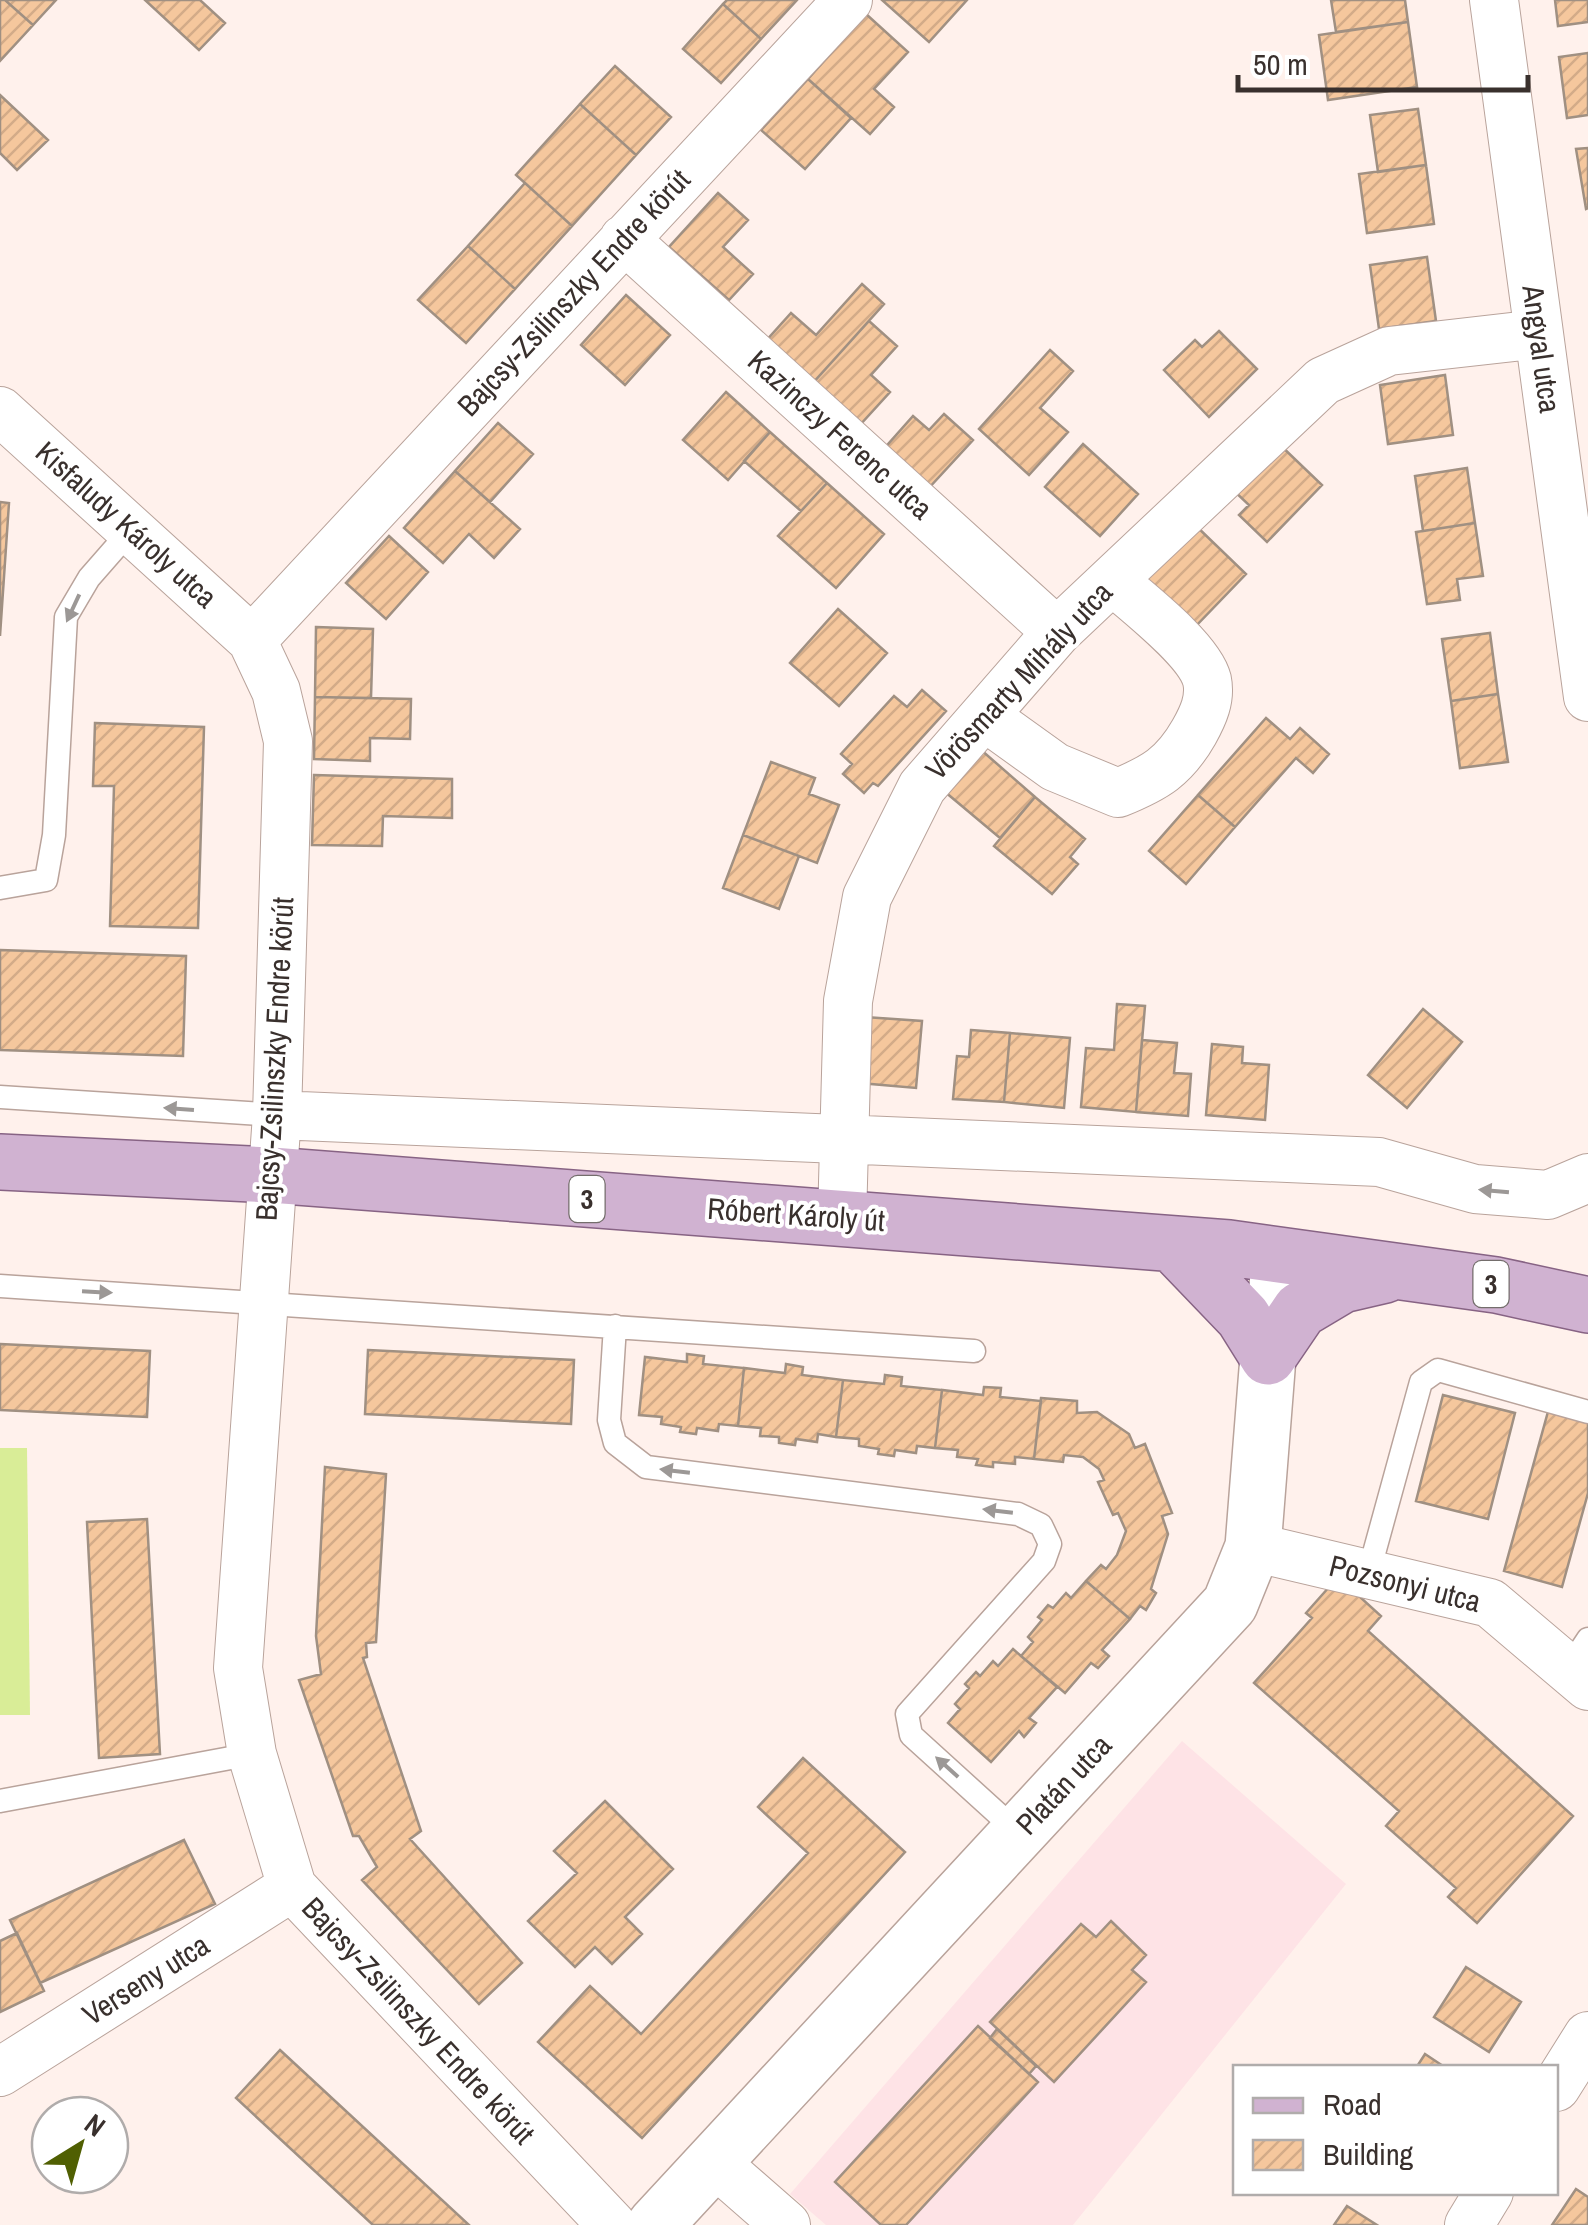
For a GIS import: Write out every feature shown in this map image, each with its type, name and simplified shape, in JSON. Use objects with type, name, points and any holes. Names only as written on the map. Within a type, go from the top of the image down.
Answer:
[{"type":"main road","name":"Róbert Károly út","points":[[0,1162],[272,1175],[1172,1244],[1276,1254],[1496,1285],[1588,1305]]},
{"type":"main road","points":[[1172,1244],[1243,1317],[1268,1358],[1300,1310],[1342,1286],[1392,1272]]},
{"type":"street","name":"Bajcsy-Zsilinszky Endre körút","points":[[612,2225],[292,1887],[252,1754],[238,1668],[277,1115],[288,742],[276,691],[252,640],[848,0]]},
{"type":"street","name":"Angyal utca","points":[[1494,0],[1588,697]]},
{"type":"street","name":"Kazinczy Ferenc utca","points":[[624,239],[1057,632]]},
{"type":"street","name":"Vörösmarty Mihály utca","points":[[842,1218],[848,1001],[867,897],[922,787],[1057,632],[1323,381],[1389,351],[1539,334]]},
{"type":"street","name":"Kisfaludy Károly utca","points":[[0,411],[252,640]]},
{"type":"street","points":[[984,716],[1055,767],[1118,793],[1156,777],[1184,749],[1206,712],[1206,680],[1187,647],[1112,580]]},
{"type":"street","points":[[277,1115],[1379,1162],[1476,1189],[1548,1195],[1588,1178]]},
{"type":"street","name":"Platán utca","points":[[655,2225],[1230,1604],[1254,1547],[1276,1254]]},
{"type":"street","name":"Pozsonyi utca","points":[[1254,1547],[1490,1604],[1581,1665]]},
{"type":"street","name":"Verseny utca","points":[[0,2072],[292,1887]]},
{"type":"street","points":[[1558,2085],[1588,2036]]},
{"type":"street","points":[[715,2163],[786,2225]]},
{"type":"street","points":[[1469,2225],[1488,2195]]},
{"type":"lane","points":[[0,888],[46,880],[54,835],[66,617],[89,578],[131,530]]},
{"type":"lane","points":[[0,1097],[277,1115]]},
{"type":"lane","points":[[0,1286],[974,1351]]},
{"type":"lane","points":[[615,1326],[609,1420],[615,1444],[646,1468],[1018,1514],[1042,1525],[1050,1544],[1044,1561],[907,1714],[912,1735],[1020,1833]]},
{"type":"lane","points":[[1368,1575],[1422,1382],[1438,1370],[1588,1412]]},
{"type":"lane","points":[[0,1801],[252,1754]]},
{"type":"shaded area","points":[[1182,1741],[1346,1884],[1073,2225],[826,2225],[790,2194]]},
{"type":"green space","points":[[0,1448],[27,1448],[30,1715],[0,1715]]},
{"type":"building","points":[[0,0],[5,0],[33,25],[0,61]]},
{"type":"building","points":[[5,0],[56,0],[33,25]]},
{"type":"building","points":[[145,0],[200,0],[225,23],[199,50]]},
{"type":"building","points":[[727,0],[797,0],[761,39],[723,4]]},
{"type":"building","points":[[882,0],[967,0],[929,42]]},
{"type":"building","points":[[1331,0],[1405,0],[1408,22],[1336,32]]},
{"type":"building","points":[[1555,0],[1588,0],[1588,22],[1558,26]]},
{"type":"building","points":[[723,4],[761,39],[721,83],[683,49]]},
{"type":"building","points":[[866,14],[908,52],[874,89],[894,107],[870,134],[808,79]]},
{"type":"building","points":[[1408,22],[1417,87],[1328,100],[1319,35]]},
{"type":"building","points":[[1588,53],[1588,115],[1567,118],[1559,57]]},
{"type":"building","points":[[615,66],[671,117],[636,155],[580,104]]},
{"type":"building","points":[[808,79],[851,118],[805,169],[761,130]]},
{"type":"building","points":[[0,95],[48,140],[17,170],[0,153]]},
{"type":"building","points":[[580,104],[636,155],[572,226],[516,175]]},
{"type":"building","points":[[1418,109],[1426,165],[1378,172],[1370,115]]},
{"type":"building","points":[[1588,148],[1588,208],[1586,209],[1576,149]]},
{"type":"building","points":[[1426,165],[1434,224],[1367,233],[1359,174]]},
{"type":"building","points":[[525,183],[572,226],[515,289],[468,246]]},
{"type":"building","points":[[718,193],[748,220],[723,247],[753,274],[729,300],[669,247]]},
{"type":"building","points":[[468,246],[515,289],[466,343],[418,300]]},
{"type":"building","points":[[1427,257],[1436,321],[1379,329],[1370,265]]},
{"type":"building","points":[[862,284],[884,304],[812,384],[765,342],[791,313],[816,335]]},
{"type":"building","points":[[626,295],[670,335],[625,385],[581,345]]},
{"type":"building","points":[[869,321],[897,346],[871,375],[890,392],[859,426],[812,384]]},
{"type":"building","points":[[1219,331],[1257,369],[1209,417],[1164,370],[1195,340],[1202,347]]},
{"type":"building","points":[[1050,350],[1073,371],[1040,408],[1068,432],[1029,475],[979,429]]},
{"type":"building","points":[[1445,375],[1453,435],[1388,444],[1380,385]]},
{"type":"building","points":[[726,392],[770,432],[728,480],[683,440]]},
{"type":"building","points":[[944,414],[973,440],[927,490],[882,451],[913,416],[929,430]]},
{"type":"building","points":[[498,423],[533,454],[490,502],[455,471]]},
{"type":"building","points":[[770,432],[827,483],[801,511],[744,461]]},
{"type":"building","points":[[1277,442],[1322,485],[1267,542],[1239,515],[1249,505],[1232,489]]},
{"type":"building","points":[[1083,444],[1138,494],[1100,536],[1045,487]]},
{"type":"building","points":[[1467,468],[1475,523],[1423,531],[1415,476]]},
{"type":"building","points":[[455,471],[520,529],[494,558],[469,534],[443,563],[404,528]]},
{"type":"building","points":[[827,483],[884,534],[836,588],[778,536]]},
{"type":"building","points":[[0,502],[9,503],[0,636]]},
{"type":"building","points":[[1193,523],[1246,574],[1193,629],[1141,578]]},
{"type":"building","points":[[1475,523],[1483,576],[1457,579],[1460,600],[1427,604],[1416,532]]},
{"type":"building","points":[[389,536],[428,572],[386,619],[346,583]]},
{"type":"building","points":[[838,609],[887,653],[839,706],[790,663]]},
{"type":"building","points":[[316,627],[373,629],[371,698],[315,697]]},
{"type":"building","points":[[1490,633],[1498,694],[1451,701],[1442,639]]},
{"type":"building","points":[[922,690],[946,711],[878,786],[873,783],[864,793],[843,774],[852,764],[841,754],[894,696],[907,707]]},
{"type":"building","points":[[1498,694],[1508,762],[1460,768],[1451,701]]},
{"type":"building","points":[[315,697],[411,699],[410,739],[370,738],[370,761],[314,759]]},
{"type":"building","points":[[1266,718],[1290,739],[1300,728],[1329,754],[1313,773],[1296,758],[1235,827],[1198,795]]},
{"type":"building","points":[[95,723],[204,727],[198,928],[110,926],[114,786],[93,786]]},
{"type":"building","points":[[980,749],[1035,797],[1000,838],[944,791]]},
{"type":"building","points":[[771,762],[815,778],[809,794],[839,805],[817,863],[743,835]]},
{"type":"building","points":[[314,775],[452,779],[452,818],[383,816],[382,846],[312,845]]},
{"type":"building","points":[[1198,795],[1235,827],[1186,884],[1149,851]]},
{"type":"building","points":[[1035,797],[1085,839],[1070,857],[1078,864],[1052,894],[994,846]]},
{"type":"building","points":[[743,835],[799,856],[779,909],[723,888]]},
{"type":"building","points":[[0,950],[186,956],[183,1056],[0,1050]]},
{"type":"building","points":[[1117,1004],[1145,1006],[1136,1112],[1081,1107],[1086,1048],[1114,1050]]},
{"type":"building","points":[[1423,1009],[1462,1042],[1407,1108],[1368,1075]]},
{"type":"building","points":[[865,1017],[922,1021],[916,1088],[860,1083]]},
{"type":"building","points":[[971,1030],[1010,1033],[1004,1102],[953,1099],[957,1056],[969,1057]]},
{"type":"building","points":[[1010,1033],[1070,1038],[1064,1108],[1004,1102]]},
{"type":"building","points":[[1142,1040],[1177,1043],[1174,1073],[1191,1074],[1188,1116],[1136,1112]]},
{"type":"building","points":[[1212,1044],[1243,1047],[1242,1063],[1269,1065],[1265,1120],[1206,1115]]},
{"type":"building","points":[[0,1344],[150,1351],[147,1417],[0,1410]]},
{"type":"building","points":[[368,1350],[574,1360],[571,1424],[365,1414]]},
{"type":"building","points":[[687,1354],[704,1356],[703,1364],[744,1368],[738,1426],[719,1424],[718,1431],[697,1428],[696,1434],[661,1424],[662,1417],[639,1415],[645,1357],[687,1362]]},
{"type":"building","points":[[786,1364],[803,1367],[802,1375],[843,1380],[836,1437],[818,1434],[817,1442],[796,1439],[795,1445],[779,1443],[779,1437],[760,1436],[761,1428],[738,1426],[744,1368],[785,1373]]},
{"type":"building","points":[[885,1375],[902,1377],[901,1386],[942,1390],[935,1448],[917,1446],[916,1453],[895,1450],[894,1456],[859,1446],[859,1439],[836,1437],[843,1380],[884,1384]]},
{"type":"building","points":[[984,1387],[1001,1388],[1000,1397],[1041,1401],[1034,1459],[1015,1457],[1015,1464],[993,1462],[993,1467],[976,1465],[978,1459],[957,1457],[958,1450],[935,1448],[942,1390],[983,1395]]},
{"type":"building","points":[[1443,1395],[1515,1413],[1488,1519],[1416,1501]]},
{"type":"building","points":[[1041,1398],[1077,1401],[1077,1413],[1097,1412],[1129,1434],[1135,1448],[1145,1444],[1172,1513],[1162,1516],[1168,1534],[1151,1589],[1156,1593],[1146,1610],[1140,1606],[1130,1619],[1086,1581],[1101,1565],[1106,1569],[1117,1555],[1126,1531],[1118,1513],[1113,1515],[1098,1482],[1104,1480],[1099,1469],[1083,1457],[1064,1455],[1063,1462],[1034,1459]]},
{"type":"building","points":[[1549,1408],[1588,1419],[1588,1493],[1562,1587],[1504,1571]]},
{"type":"building","points":[[325,1467],[386,1474],[376,1642],[366,1643],[367,1657],[363,1658],[421,1831],[410,1839],[522,1963],[479,2004],[362,1880],[377,1867],[359,1836],[353,1836],[299,1680],[321,1674],[316,1636]]},
{"type":"building","points":[[147,1519],[160,1754],[99,1758],[87,1522]]},
{"type":"building","points":[[1338,1577],[1381,1616],[1368,1631],[1573,1816],[1477,1923],[1448,1897],[1456,1888],[1386,1826],[1399,1811],[1254,1683],[1312,1618],[1306,1613]]},
{"type":"building","points":[[1086,1581],[1130,1619],[1102,1650],[1109,1656],[1098,1668],[1091,1663],[1065,1693],[1021,1656],[1033,1642],[1028,1637],[1048,1605],[1053,1608],[1066,1593],[1071,1598]]},
{"type":"building","points":[[1013,1649],[1057,1687],[1029,1718],[1036,1723],[1024,1737],[1019,1731],[991,1762],[948,1723],[960,1709],[955,1704],[969,1688],[965,1684],[976,1672],[980,1676],[993,1661],[998,1666]]},
{"type":"building","points":[[803,1758],[905,1852],[642,2138],[538,2042],[590,1986],[641,2034],[808,1853],[758,1807]]},
{"type":"building","points":[[605,1801],[673,1869],[625,1917],[642,1934],[612,1964],[595,1947],[575,1967],[528,1921],[577,1873],[554,1851]]},
{"type":"building","points":[[184,1840],[215,1904],[40,1983],[10,1920]]},
{"type":"building","points":[[1111,1921],[1146,1955],[1132,1970],[1146,1982],[1054,2082],[990,2022],[1081,1924],[1096,1937]]},
{"type":"building","points":[[17,1933],[44,1991],[0,2012],[0,1941]]},
{"type":"building","points":[[1466,1967],[1521,2002],[1489,2052],[1434,2017]]},
{"type":"building","points":[[978,2026],[1038,2082],[906,2225],[881,2225],[835,2182]]},
{"type":"building","points":[[997,2029],[1036,2066],[1029,2074],[990,2038]]},
{"type":"building","points":[[280,2050],[469,2225],[373,2225],[236,2098]]},
{"type":"building","points":[[1425,2054],[1442,2065],[1418,2065]]},
{"type":"building","points":[[1576,2189],[1588,2197],[1588,2225],[1552,2225]]},
{"type":"building","points":[[1347,2206],[1377,2225],[1334,2225]]}]
